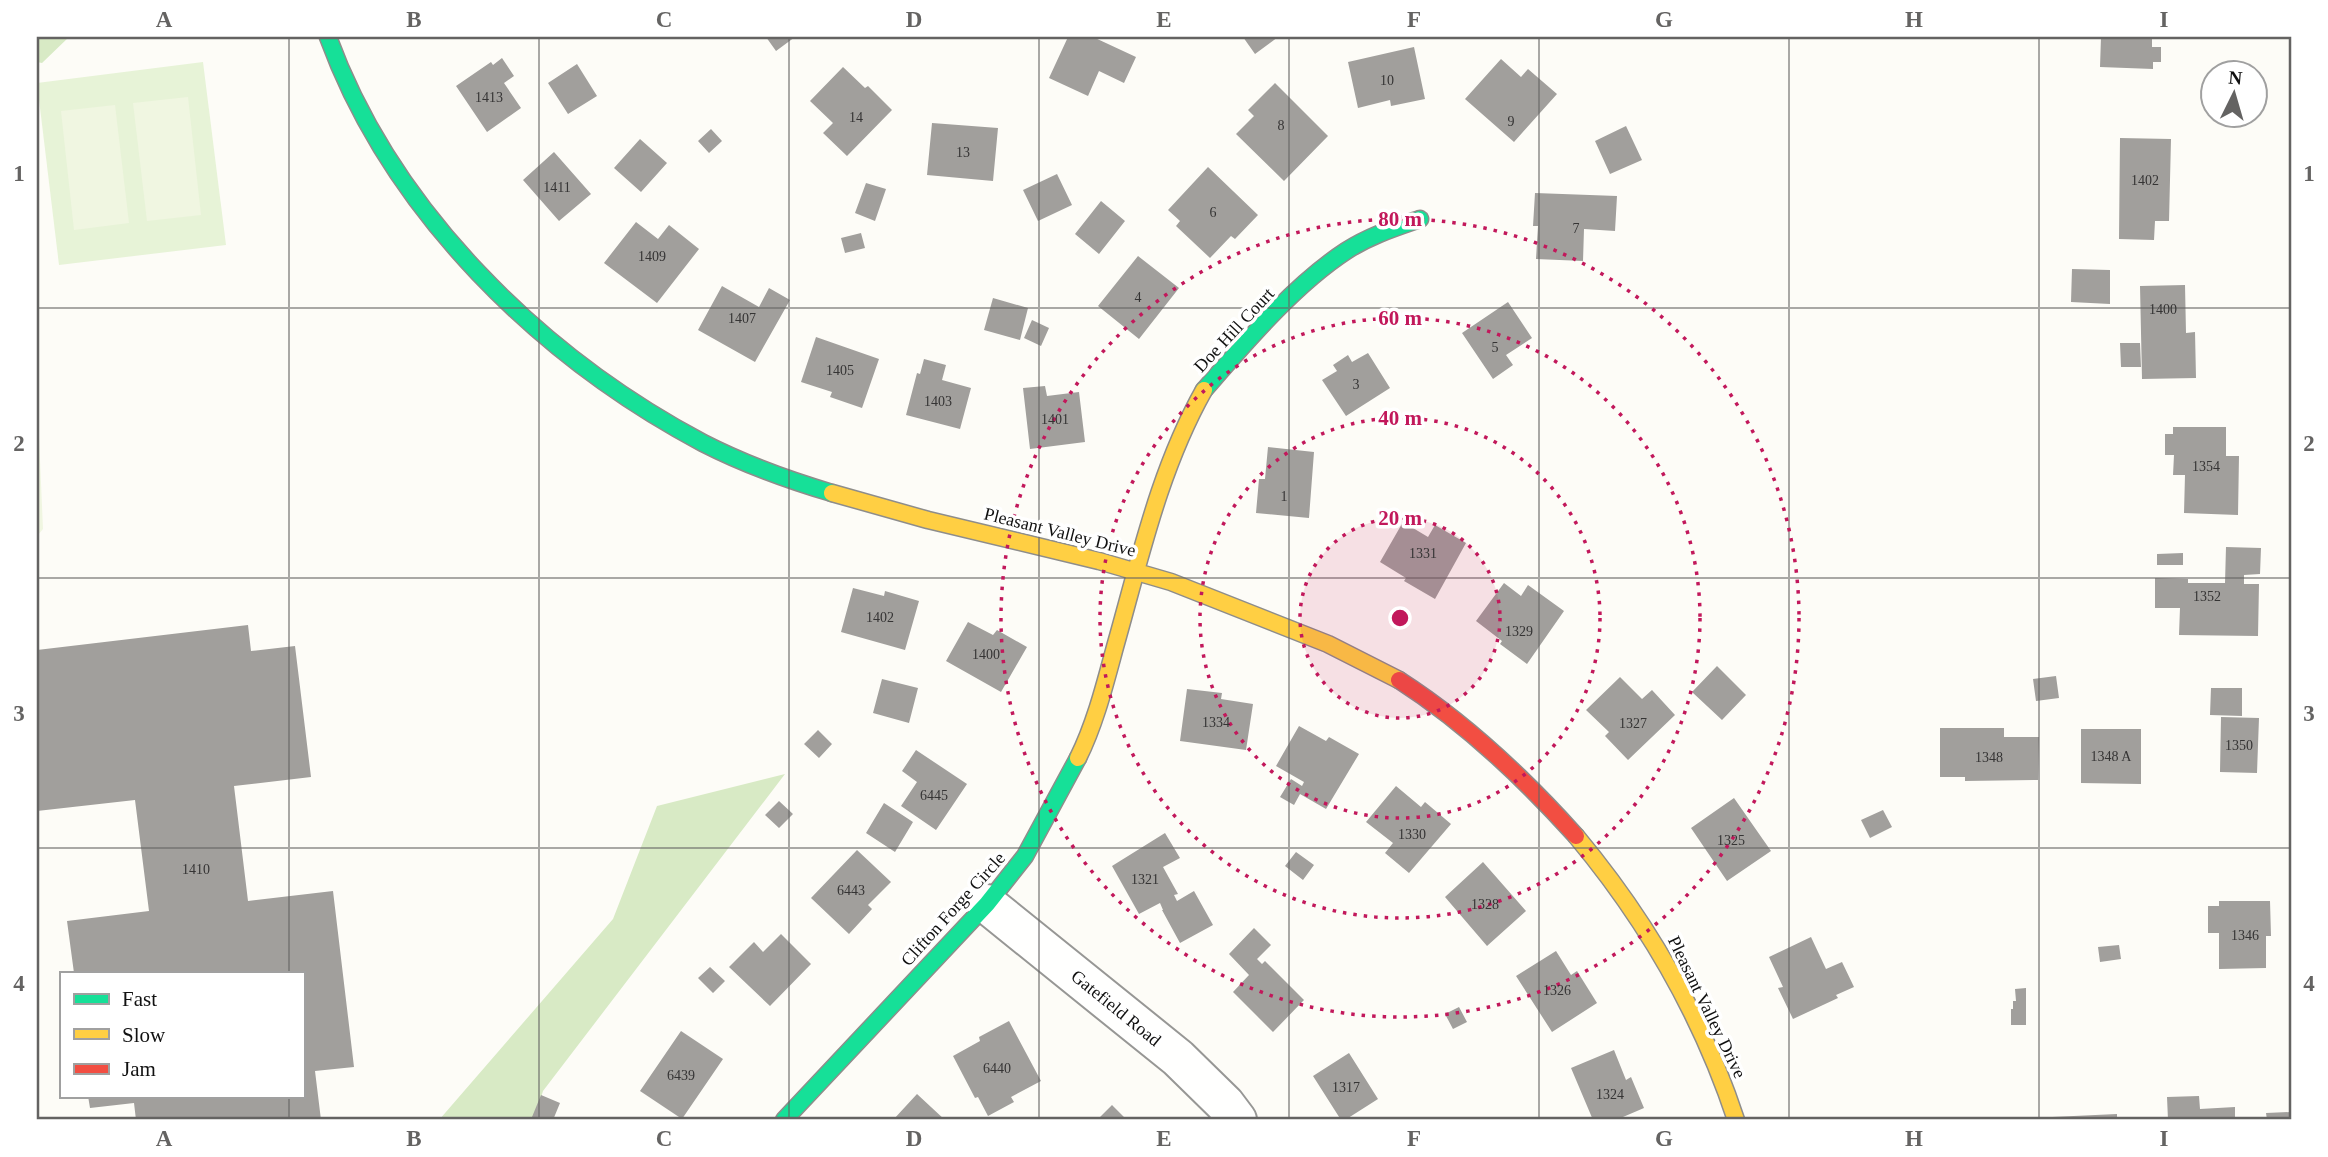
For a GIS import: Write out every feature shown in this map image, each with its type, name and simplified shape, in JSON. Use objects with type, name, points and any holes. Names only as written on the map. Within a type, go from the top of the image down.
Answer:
[{"type":"street","name":"Pleasant Valley Drive","points":[[328,37],[364,118],[416,198],[476,271],[545,336],[630,398],[705,443],[776,474],[862,503],[1137,571],[1325,642],[1401,681],[1473,734],[1542,797],[1583,843],[1607,871],[1658,945],[1695,1017],[1730,1098],[1736,1120]]},
{"type":"street","name":"Doe Hill Court","points":[[1137,571],[1161,483],[1180,436],[1204,391],[1244,344],[1312,277],[1346,251],[1379,233],[1420,219]]},
{"type":"street","name":"Clifton Forge Circle","points":[[784,1120],[987,904],[1025,856],[1081,752],[1137,571]]},
{"type":"street","name":"Gatefield Road","points":[[987,904],[1178,1058],[1225,1104],[1237,1120]]},
{"type":"green space","points":[[37,37],[69,37],[42,63],[37,62]]},
{"type":"green space","points":[[203,62],[226,245],[59,265],[37,83]]},
{"type":"green space","points":[[188,97],[201,215],[147,221],[133,103]]},
{"type":"green space","points":[[115,105],[129,223],[74,230],[61,111]]},
{"type":"green space","points":[[37,390],[43,529],[37,536]]},
{"type":"green space","points":[[785,774],[543,1091],[534,1120],[439,1120],[613,919],[657,806]]},
{"type":"building","points":[[766,37],[795,37],[776,51]]},
{"type":"building","points":[[1068,37],[1093,37],[1136,57],[1124,83],[1099,71],[1088,96],[1049,78]]},
{"type":"building","points":[[1243,37],[1278,37],[1255,54]]},
{"type":"building","points":[[2101,37],[2152,37],[2152,47],[2161,47],[2161,62],[2153,62],[2153,69],[2100,67]]},
{"type":"building","points":[[1414,47],[1425,99],[1391,106],[1390,100],[1358,108],[1348,62]]},
{"type":"building","points":[[502,58],[514,76],[504,83],[521,108],[487,132],[456,86],[491,62],[493,65]]},
{"type":"building","points":[[1501,59],[1521,77],[1528,69],[1557,94],[1514,142],[1465,99]]},
{"type":"building","points":[[577,64],[597,96],[568,114],[548,83]]},
{"type":"building","points":[[843,67],[865,88],[868,86],[892,110],[847,156],[823,133],[833,123],[810,101]]},
{"type":"building","points":[[1275,83],[1328,136],[1284,181],[1236,134],[1254,116],[1248,110]]},
{"type":"building","points":[[932,123],[998,128],[993,181],[927,175]]},
{"type":"building","points":[[1626,126],[1642,160],[1610,174],[1595,141]]},
{"type":"building","points":[[711,129],[722,141],[709,153],[698,141]]},
{"type":"building","points":[[2120,138],[2171,139],[2169,221],[2155,221],[2154,240],[2119,239]]},
{"type":"building","points":[[640,139],[667,163],[641,192],[614,168]]},
{"type":"building","points":[[554,152],[591,194],[559,221],[523,180]]},
{"type":"building","points":[[1208,167],[1258,215],[1235,239],[1231,236],[1210,258],[1176,226],[1180,221],[1168,210]]},
{"type":"building","points":[[1057,174],[1072,205],[1038,221],[1023,190]]},
{"type":"building","points":[[866,183],[886,189],[875,221],[855,213]]},
{"type":"building","points":[[1535,193],[1617,196],[1615,231],[1584,229],[1583,261],[1536,259],[1538,226],[1533,226]]},
{"type":"building","points":[[1101,201],[1125,221],[1099,254],[1075,234]]},
{"type":"building","points":[[636,222],[658,239],[669,225],[699,249],[657,303],[604,263]]},
{"type":"building","points":[[861,233],[865,248],[845,253],[841,238]]},
{"type":"building","points":[[1138,256],[1179,288],[1139,339],[1098,306]]},
{"type":"building","points":[[2072,269],[2110,270],[2110,304],[2071,302]]},
{"type":"building","points":[[2185,285],[2186,333],[2195,332],[2196,378],[2142,379],[2140,286]]},
{"type":"building","points":[[722,286],[759,307],[769,288],[790,300],[755,362],[698,330]]},
{"type":"building","points":[[993,298],[1028,308],[1020,340],[984,330]]},
{"type":"building","points":[[1508,302],[1532,338],[1506,355],[1513,365],[1493,379],[1462,333]]},
{"type":"building","points":[[1032,320],[1049,328],[1041,346],[1024,338]]},
{"type":"building","points":[[816,337],[879,359],[862,408],[830,397],[832,392],[801,382]]},
{"type":"building","points":[[2120,343],[2140,343],[2141,367],[2121,367]]},
{"type":"building","points":[[1368,353],[1390,388],[1346,416],[1322,380],[1337,371],[1333,365],[1348,355],[1352,362]]},
{"type":"building","points":[[924,359],[946,365],[942,380],[971,388],[960,429],[906,415],[917,373],[920,374]]},
{"type":"building","points":[[1045,386],[1047,396],[1079,392],[1085,442],[1030,449],[1023,388]]},
{"type":"building","points":[[2173,427],[2226,427],[2226,456],[2239,456],[2238,515],[2184,513],[2185,475],[2173,475],[2174,455],[2165,455],[2165,434],[2173,434]]},
{"type":"building","points":[[1268,447],[1314,452],[1309,518],[1256,513],[1259,479],[1265,479]]},
{"type":"building","points":[[1403,522],[1428,537],[1435,525],[1466,543],[1435,599],[1404,581],[1406,578],[1380,562]]},
{"type":"building","points":[[2226,547],[2261,548],[2260,574],[2244,575],[2244,584],[2259,584],[2258,636],[2179,635],[2180,608],[2155,608],[2155,578],[2188,579],[2188,583],[2225,583]]},
{"type":"building","points":[[2183,553],[2183,565],[2157,565],[2157,554]]},
{"type":"building","points":[[1504,583],[1521,596],[1528,585],[1564,611],[1527,664],[1500,644],[1502,641],[1476,621]]},
{"type":"building","points":[[853,588],[884,596],[885,591],[919,601],[905,650],[841,632]]},
{"type":"building","points":[[968,622],[993,635],[997,630],[1027,647],[1001,692],[946,661]]},
{"type":"building","points":[[248,625],[251,651],[295,646],[311,777],[234,786],[248,901],[333,891],[354,1067],[315,1071],[321,1120],[136,1120],[134,1103],[90,1108],[88,1098],[304,1098],[304,972],[74,972],[67,921],[149,911],[135,800],[37,811],[37,650]]},
{"type":"building","points":[[1717,666],[1746,695],[1722,720],[1692,692]]},
{"type":"building","points":[[2056,676],[2059,698],[2036,701],[2033,679]]},
{"type":"building","points":[[1620,677],[1642,699],[1652,690],[1675,715],[1628,760],[1605,736],[1609,732],[1586,710]]},
{"type":"building","points":[[882,679],[918,688],[909,723],[873,713]]},
{"type":"building","points":[[2211,688],[2242,688],[2242,716],[2210,715]]},
{"type":"building","points":[[1187,689],[1222,693],[1221,699],[1253,704],[1246,750],[1180,741]]},
{"type":"building","points":[[2221,717],[2259,718],[2257,773],[2220,772]]},
{"type":"building","points":[[1299,726],[1326,741],[1329,737],[1359,754],[1326,809],[1300,794],[1294,805],[1280,797],[1291,779],[1302,786],[1304,782],[1276,766]]},
{"type":"building","points":[[1940,728],[2004,728],[2004,737],[2039,737],[2038,780],[1965,781],[1965,777],[1940,777]]},
{"type":"building","points":[[2081,729],[2141,729],[2141,784],[2081,783]]},
{"type":"building","points":[[818,730],[832,744],[819,758],[804,744]]},
{"type":"building","points":[[916,750],[967,784],[936,830],[901,806],[917,782],[902,771]]},
{"type":"building","points":[[1396,786],[1421,807],[1425,802],[1451,824],[1409,873],[1385,853],[1393,843],[1366,822]]},
{"type":"building","points":[[1734,798],[1771,851],[1727,881],[1691,828]]},
{"type":"building","points":[[779,801],[793,814],[779,828],[765,815]]},
{"type":"building","points":[[884,803],[913,822],[895,852],[866,833]]},
{"type":"building","points":[[1883,810],[1892,827],[1870,838],[1861,820]]},
{"type":"building","points":[[1165,833],[1180,858],[1163,867],[1178,894],[1174,895],[1177,901],[1194,891],[1213,925],[1180,943],[1160,903],[1139,914],[1112,866]]},
{"type":"building","points":[[857,850],[891,882],[868,905],[872,909],[849,934],[811,898]]},
{"type":"building","points":[[1296,852],[1314,865],[1303,880],[1285,866]]},
{"type":"building","points":[[1483,862],[1526,911],[1487,946],[1445,897]]},
{"type":"building","points":[[2219,901],[2270,901],[2271,936],[2266,936],[2266,968],[2219,969],[2219,933],[2208,933],[2208,906],[2219,906]]},
{"type":"building","points":[[1254,928],[1271,945],[1257,959],[1262,964],[1265,961],[1304,1000],[1273,1032],[1233,992],[1249,975],[1229,954]]},
{"type":"building","points":[[781,934],[811,964],[770,1006],[729,967],[754,942],[763,952]]},
{"type":"building","points":[[1811,937],[1826,969],[1842,962],[1854,987],[1836,995],[1838,998],[1793,1019],[1778,988],[1783,987],[1769,957]]},
{"type":"building","points":[[2119,945],[2121,959],[2100,962],[2098,947]]},
{"type":"building","points":[[1556,951],[1571,975],[1577,971],[1597,1003],[1552,1032],[1516,976]]},
{"type":"building","points":[[710,967],[725,981],[713,993],[698,978]]},
{"type":"building","points":[[2026,988],[2026,1025],[2011,1025],[2011,1009],[2013,1001],[2016,1001],[2015,989]]},
{"type":"building","points":[[1459,1007],[1467,1022],[1453,1029],[1445,1014]]},
{"type":"building","points":[[1009,1021],[1041,1081],[1011,1097],[1014,1102],[988,1116],[978,1097],[975,1098],[953,1056],[980,1041],[979,1037]]},
{"type":"building","points":[[681,1031],[723,1059],[682,1119],[640,1091]]},
{"type":"building","points":[[1614,1050],[1626,1080],[1631,1077],[1644,1108],[1616,1120],[1593,1120],[1571,1068]]},
{"type":"building","points":[[1349,1053],[1378,1099],[1341,1120],[1313,1076]]},
{"type":"building","points":[[917,1094],[945,1120],[893,1120]]},
{"type":"building","points":[[541,1095],[560,1103],[553,1120],[532,1117]]},
{"type":"building","points":[[2199,1096],[2200,1109],[2235,1107],[2235,1120],[2168,1120],[2167,1097]]},
{"type":"building","points":[[1112,1105],[1127,1120],[1097,1120]]},
{"type":"building","points":[[2291,1112],[2291,1120],[2267,1120],[2266,1113]]},
{"type":"building","points":[[2117,1114],[2117,1120],[2052,1120],[2052,1117]]},
{"type":"traffic: fast","points":[[328,37],[356,101],[391,162],[432,220],[479,273],[530,323],[585,368],[643,408],[703,443],[766,471],[832,493]]},
{"type":"traffic: fast","points":[[1204,390],[1236,353],[1308,280],[1364,241],[1420,219]]},
{"type":"traffic: fast","points":[[784,1120],[987,904],[1025,856],[1078,758]]},
{"type":"traffic: slow","points":[[1078,758],[1099,704],[1163,483],[1188,420],[1204,390]]},
{"type":"traffic: slow","points":[[832,493],[1171,582],[1328,644],[1399,680]]},
{"type":"traffic: slow","points":[[1576,836],[1626,901],[1670,970],[1706,1043],[1736,1120]]},
{"type":"traffic: jam","points":[[1399,680],[1447,714],[1493,752],[1576,836]]}]
